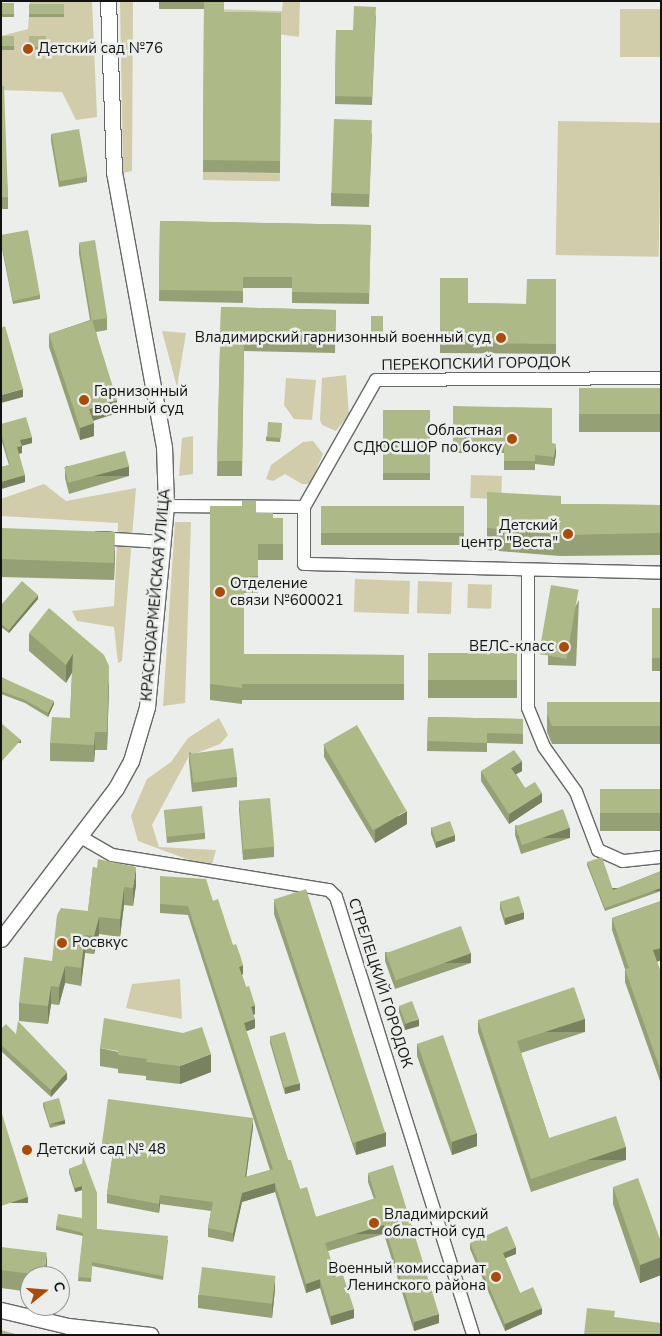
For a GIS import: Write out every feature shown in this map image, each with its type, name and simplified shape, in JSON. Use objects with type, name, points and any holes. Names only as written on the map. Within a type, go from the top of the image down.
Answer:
[{"type":"street","name":"КРАСНОАРМЕЙСКАЯ УЛИЦА","points":[[1,939],[116,788],[140,734],[147,707],[166,506],[164,447],[114,172],[108,1]]},
{"type":"street","name":"ПЕРЕКОПСКИЙ ГОРОДОК","points":[[661,378],[376,380],[304,507],[304,564],[661,573]]},
{"type":"street","points":[[166,506],[304,507]]},
{"type":"street","points":[[88,538],[162,542]]},
{"type":"street","points":[[528,571],[528,708],[544,747],[576,792],[598,850],[623,861],[661,857]]},
{"type":"street","name":"СТРЕЛЕЦКИЙ ГОРОДОК","points":[[79,836],[112,855],[329,890],[336,897],[473,1335]]},
{"type":"street","points":[[1,1310],[68,1326],[151,1335]]},
{"type":"shaded area","points":[[30,1],[92,1],[97,117],[76,120],[62,92],[1,90],[1,36],[28,29]]},
{"type":"shaded area","points":[[120,1],[133,1],[132,171],[123,173]]},
{"type":"shaded area","points":[[283,1],[300,1],[299,37],[211,25],[211,9],[282,11]]},
{"type":"shaded area","points":[[620,9],[661,9],[661,57],[620,57]]},
{"type":"shaded area","points":[[558,121],[661,123],[659,257],[556,255]]},
{"type":"shaded area","points":[[203,172],[280,173],[280,181],[203,180]]},
{"type":"shaded area","points":[[162,331],[186,333],[177,387]]},
{"type":"shaded area","points":[[346,375],[349,415],[336,431],[322,425],[320,420],[322,378]]},
{"type":"shaded area","points":[[286,378],[316,380],[312,420],[294,419],[284,405]]},
{"type":"shaded area","points":[[193,436],[193,474],[179,476],[182,438]]},
{"type":"shaded area","points":[[313,441],[323,454],[310,484],[302,484],[285,474],[273,481],[266,479],[271,465],[303,442]]},
{"type":"shaded area","points":[[471,475],[502,476],[501,499],[470,498]]},
{"type":"shaded area","points":[[44,484],[66,501],[136,488],[122,661],[118,663],[114,627],[77,621],[72,611],[114,606],[118,523],[1,516],[1,499]]},
{"type":"shaded area","points":[[175,522],[191,522],[185,703],[163,706]]},
{"type":"shaded area","points":[[355,579],[410,581],[409,614],[354,612]]},
{"type":"shaded area","points":[[418,581],[452,582],[451,614],[417,613]]},
{"type":"shaded area","points":[[468,584],[492,585],[491,609],[467,608]]},
{"type":"shaded area","points":[[219,718],[228,735],[220,744],[189,756],[152,825],[159,847],[216,850],[211,868],[138,841],[131,816],[147,779],[171,762],[188,738]]},
{"type":"shaded area","points":[[180,979],[182,1019],[126,1008],[132,984]]},
{"type":"building","points":[[204,1],[224,1],[224,12],[281,13],[280,161],[203,160]]},
{"type":"building","points":[[1,3],[14,3],[14,14],[1,14]]},
{"type":"building","points":[[29,4],[64,4],[64,14],[29,14]]},
{"type":"building","points":[[354,6],[376,7],[372,97],[335,96],[336,30],[353,30]]},
{"type":"building","points":[[1,36],[14,36],[14,46],[1,46]]},
{"type":"building","points":[[29,36],[46,36],[46,47],[29,47]]},
{"type":"building","points":[[1,86],[4,86],[8,197],[1,197]]},
{"type":"building","points":[[334,119],[372,120],[369,194],[331,193]]},
{"type":"building","points":[[79,129],[87,176],[60,181],[51,134]]},
{"type":"building","points":[[160,221],[371,225],[369,293],[292,292],[292,277],[243,277],[243,291],[159,290]]},
{"type":"building","points":[[28,230],[40,295],[13,301],[1,235]]},
{"type":"building","points":[[95,240],[107,318],[92,321],[79,243]]},
{"type":"building","points":[[440,278],[468,278],[468,303],[526,304],[527,279],[556,279],[556,344],[440,343]]},
{"type":"building","points":[[221,307],[336,310],[335,337],[244,335],[242,461],[217,461]]},
{"type":"building","points":[[371,316],[383,316],[383,333],[371,333]]},
{"type":"building","points":[[92,320],[117,400],[89,409],[94,423],[80,428],[49,334]]},
{"type":"building","points":[[5,326],[23,389],[1,395],[1,328]]},
{"type":"building","points":[[579,388],[661,388],[661,414],[579,414]]},
{"type":"building","points":[[453,406],[552,408],[552,443],[556,444],[554,457],[535,455],[535,461],[504,461],[504,444],[453,444]]},
{"type":"building","points":[[383,410],[430,410],[430,473],[383,473]]},
{"type":"building","points":[[26,417],[32,437],[20,440],[22,446],[17,447],[25,475],[1,482],[1,467],[10,465],[1,432],[1,424]]},
{"type":"building","points":[[268,422],[282,423],[281,438],[267,437]]},
{"type":"building","points":[[125,451],[129,466],[68,483],[64,467]]},
{"type":"building","points":[[487,492],[561,496],[561,504],[661,505],[661,533],[560,535],[487,528]]},
{"type":"building","points":[[242,501],[256,501],[256,513],[273,513],[273,518],[283,518],[283,544],[258,544],[258,576],[244,577],[244,654],[404,655],[404,684],[242,684],[242,688],[210,684],[210,506],[242,506]]},
{"type":"building","points":[[321,506],[464,506],[464,533],[321,533]]},
{"type":"building","points":[[1,528],[115,532],[114,563],[1,559]]},
{"type":"building","points":[[22,581],[38,595],[9,630],[1,624],[1,605]]},
{"type":"building","points":[[551,585],[579,590],[566,659],[539,654]]},
{"type":"building","points":[[49,608],[104,655],[109,666],[107,732],[95,732],[94,745],[50,743],[52,717],[70,718],[73,653],[66,665],[29,633]]},
{"type":"building","points":[[652,608],[661,608],[661,658],[652,658]]},
{"type":"building","points":[[428,653],[517,653],[517,680],[428,680]]},
{"type":"building","points":[[1,677],[54,701],[48,713],[25,700],[1,691]]},
{"type":"building","points":[[547,702],[661,702],[661,726],[552,726],[547,714]]},
{"type":"building","points":[[428,717],[523,719],[523,734],[487,733],[487,743],[427,741]]},
{"type":"building","points":[[1,723],[21,740],[1,762]]},
{"type":"building","points":[[357,725],[407,811],[373,830],[323,744]]},
{"type":"building","points":[[233,748],[237,777],[193,783],[189,754]]},
{"type":"building","points":[[514,750],[522,761],[511,768],[525,788],[535,782],[542,793],[509,814],[481,771]]},
{"type":"building","points":[[600,789],[661,789],[661,813],[600,813]]},
{"type":"building","points":[[270,798],[274,847],[243,850],[239,801]]},
{"type":"building","points":[[202,806],[205,833],[167,837],[164,810]]},
{"type":"building","points":[[563,809],[570,828],[522,845],[515,826]]},
{"type":"building","points":[[450,821],[455,835],[436,842],[431,828]]},
{"type":"building","points":[[602,857],[613,890],[661,871],[661,888],[605,908],[587,862]]},
{"type":"building","points":[[98,859],[136,867],[133,888],[124,887],[120,919],[99,917],[94,936],[85,935],[81,968],[65,966],[59,987],[51,986],[48,1006],[19,1003],[24,957],[52,961],[57,915],[61,908],[88,911],[93,867],[97,868]]},
{"type":"building","points":[[160,876],[206,879],[213,901],[218,899],[233,945],[236,944],[240,955],[243,965],[239,967],[246,987],[249,986],[255,1005],[251,1007],[255,1019],[244,1023],[288,1160],[291,1160],[300,1189],[307,1187],[316,1217],[376,1198],[368,1173],[393,1165],[439,1314],[414,1322],[384,1225],[325,1243],[336,1277],[343,1275],[354,1309],[331,1316],[320,1279],[306,1284],[275,1183],[242,1193],[233,1233],[208,1228],[213,1202],[160,1195],[159,1204],[107,1194],[114,1144],[102,1143],[108,1099],[253,1118],[245,1177],[273,1169],[188,906],[160,904]]},
{"type":"building","points":[[306,889],[385,1132],[353,1143],[274,900]]},
{"type":"building","points":[[519,896],[524,912],[505,918],[500,902]]},
{"type":"building","points":[[661,901],[661,948],[653,950],[661,973],[661,1072],[625,969],[629,968],[612,918]]},
{"type":"building","points":[[461,926],[471,953],[396,981],[386,953]]},
{"type":"building","points":[[574,987],[585,1019],[517,1041],[549,1138],[616,1116],[626,1147],[531,1179],[478,1020]]},
{"type":"building","points":[[412,1001],[419,1019],[406,1024],[399,1006]]},
{"type":"building","points":[[104,1018],[183,1033],[202,1027],[211,1054],[180,1066],[146,1062],[147,1059],[118,1055],[118,1051],[100,1048]]},
{"type":"building","points":[[18,1021],[67,1072],[51,1090],[1,1045],[1,1027],[6,1024],[16,1034]]},
{"type":"building","points":[[285,1032],[300,1083],[284,1087],[270,1036]]},
{"type":"building","points":[[443,1035],[477,1133],[451,1142],[417,1044]]},
{"type":"building","points":[[59,1098],[65,1120],[49,1124],[44,1102]]},
{"type":"building","points":[[1,1115],[28,1197],[1,1206]]},
{"type":"building","points":[[83,1156],[97,1193],[97,1229],[168,1236],[163,1276],[92,1262],[91,1278],[78,1277],[83,1233],[56,1226],[58,1214],[82,1218],[82,1186],[75,1188],[69,1169],[82,1164]]},
{"type":"building","points":[[638,1178],[661,1242],[661,1257],[640,1265],[613,1187]]},
{"type":"building","name":"Военный комиссариат Ленинского района","points":[[507,1226],[516,1247],[503,1253],[520,1293],[533,1287],[542,1308],[505,1324],[470,1243]]},
{"type":"building","points":[[1,1247],[47,1253],[45,1266],[20,1266],[20,1273],[1,1270]]},
{"type":"building","points":[[202,1267],[275,1276],[272,1304],[199,1295]]},
{"type":"building","points":[[587,1308],[615,1311],[614,1317],[661,1323],[661,1335],[584,1335]]},
{"type":"building","points":[[1,1330],[19,1335],[1,1335]]},
{"type":"place","name":"Детский сад №76","points":[[28,49]]},
{"type":"place","name":"Владимирский гарнизонный военный суд","points":[[501,338]]},
{"type":"place","name":"Гарнизонный военный суд","points":[[84,400]]},
{"type":"place","name":"Областная СДЮСШОР по боксу","points":[[512,439]]},
{"type":"place","name":"Детский центр \"Веста\"","points":[[568,534]]},
{"type":"place","name":"Отделение связи №600021","points":[[220,592]]},
{"type":"place","name":"ВЕЛС-класс","points":[[564,647]]},
{"type":"place","name":"Росвкус","points":[[62,943]]},
{"type":"place","name":"Детский сад № 48","points":[[27,1150]]},
{"type":"place","name":"Владимирский областной суд","points":[[374,1223]]},
{"type":"place","name":"Военный комиссариат Ленинского района","points":[[496,1277]]}]
